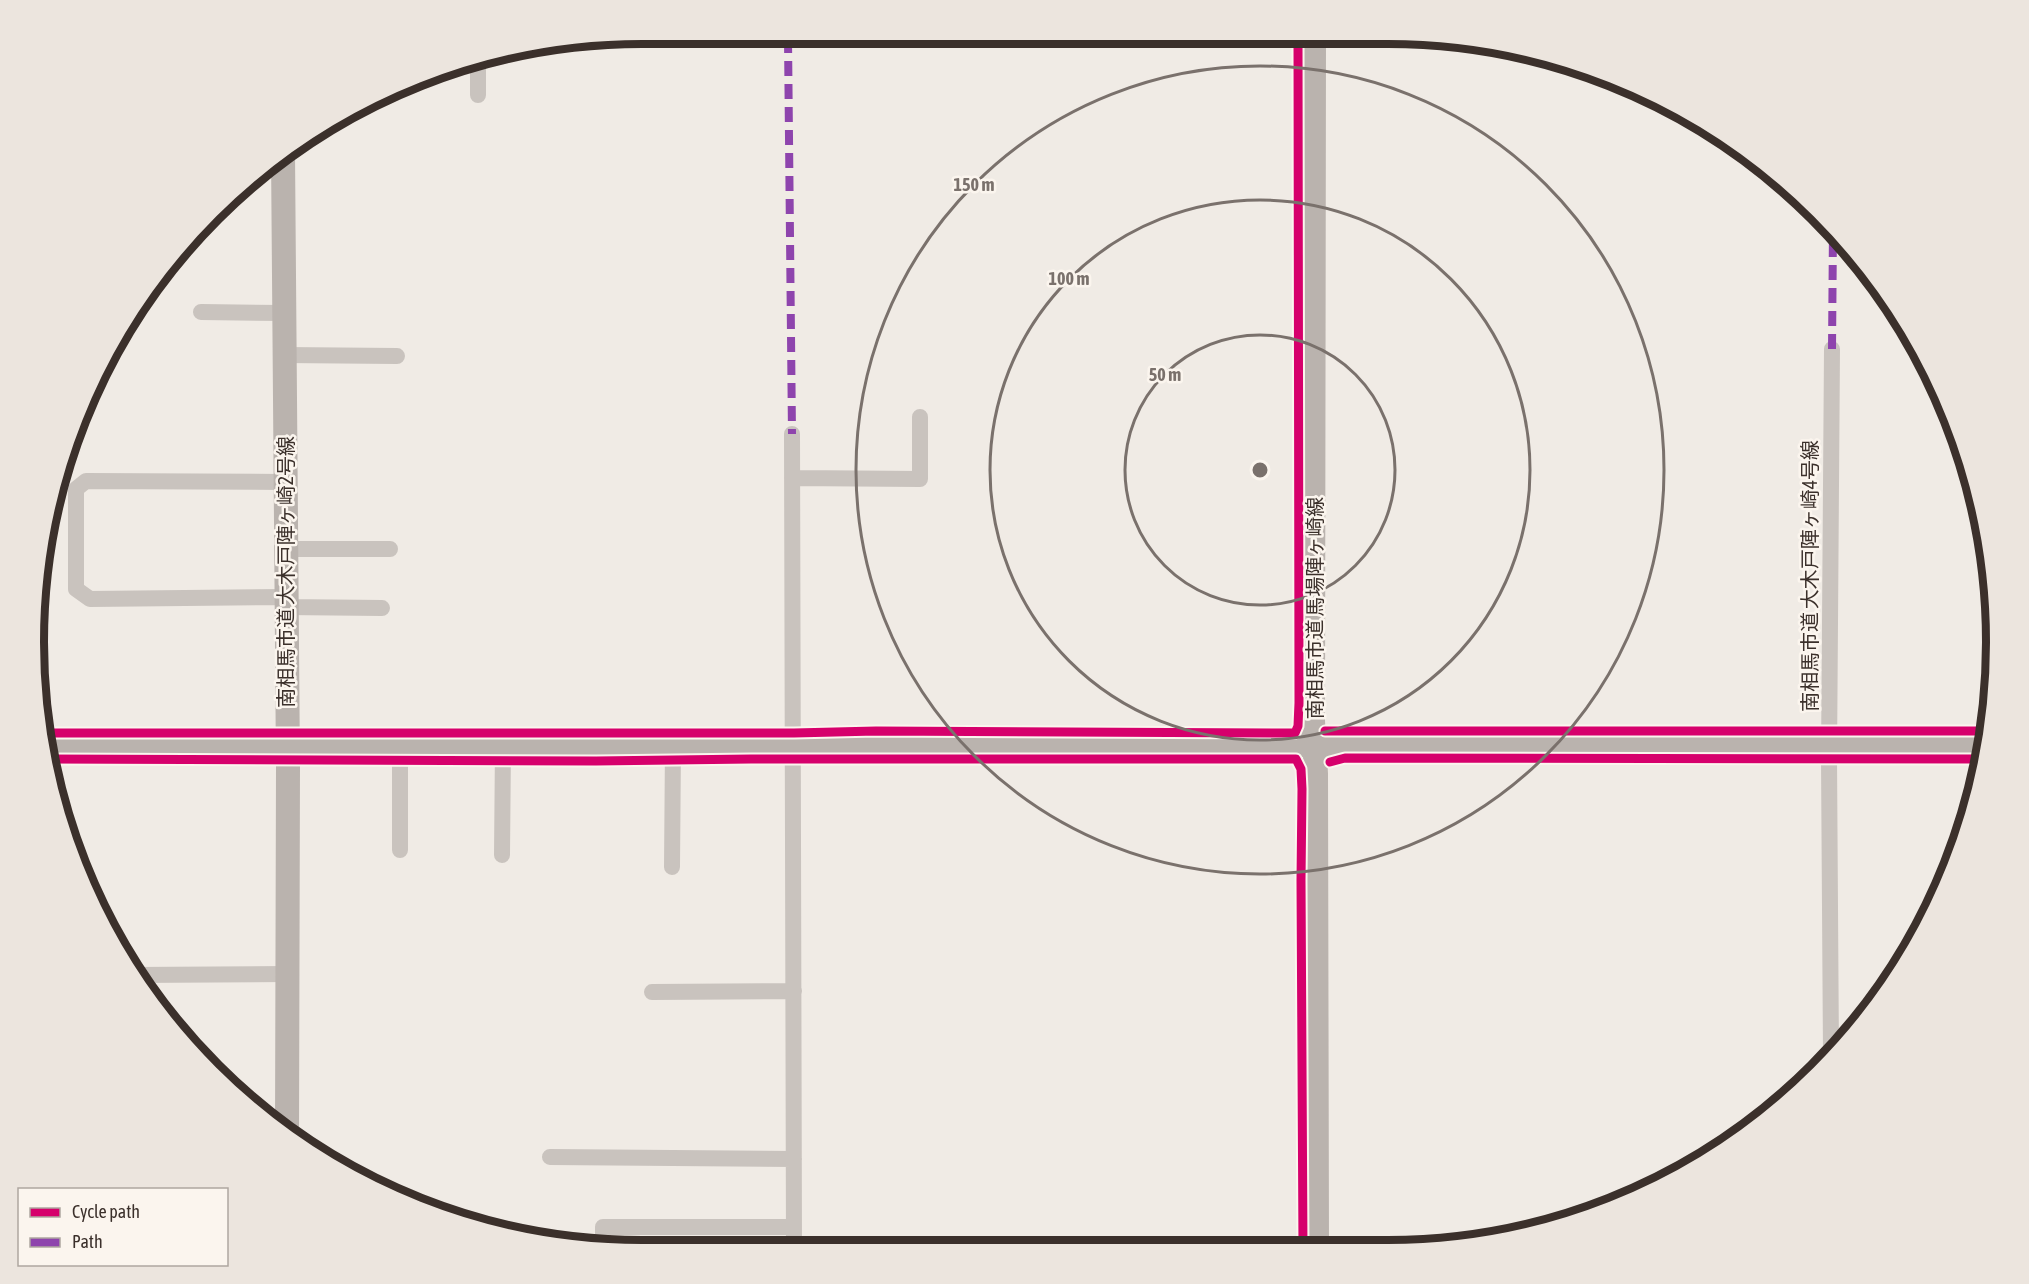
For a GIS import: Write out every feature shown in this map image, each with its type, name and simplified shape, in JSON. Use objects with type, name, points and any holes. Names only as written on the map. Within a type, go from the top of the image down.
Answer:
[{"type":"street","name":"南相馬市道 馬場陣ヶ崎線","points":[[1314,44],[1317,1240]]},
{"type":"street","points":[[478,67],[478,95]]},
{"type":"street","name":"南相馬市道 大木戸陣ヶ崎2号線","points":[[283,163],[287,1124]]},
{"type":"street","points":[[201,312],[284,313]]},
{"type":"street","name":"南相馬市道 大木戸陣ヶ崎4号線","points":[[1831,1043],[1829,746],[1832,349]]},
{"type":"street","points":[[284,355],[397,356]]},
{"type":"street","points":[[792,478],[920,478],[920,417]]},
{"type":"street","points":[[792,434],[795,1240]]},
{"type":"street","points":[[284,482],[86,481],[76,489],[76,590],[90,599],[285,602],[382,608]]},
{"type":"street","points":[[285,549],[390,549]]},
{"type":"street","points":[[400,745],[400,850]]},
{"type":"street","points":[[502,855],[503,745]]},
{"type":"street","points":[[53,747],[1976,745]]},
{"type":"street","points":[[672,867],[674,746]]},
{"type":"street","points":[[144,975],[288,974]]},
{"type":"street","points":[[652,992],[794,991]]},
{"type":"street","points":[[550,1157],[794,1159]]},
{"type":"street","points":[[603,1239],[603,1227],[794,1227]]},
{"type":"marked path","points":[[788,44],[792,434]]},
{"type":"marked path","points":[[1832,349],[1833,243]]},
{"type":"cycle path","points":[[51,733],[794,733],[876,731],[1295,733],[1298,726],[1299,703],[1298,44]]},
{"type":"cycle path","points":[[1325,731],[1978,731]]},
{"type":"cycle path","points":[[1330,762],[1345,758],[1974,759]]},
{"type":"cycle path","points":[[55,759],[596,761],[1296,759],[1301,769],[1302,789],[1303,1240]]}]
